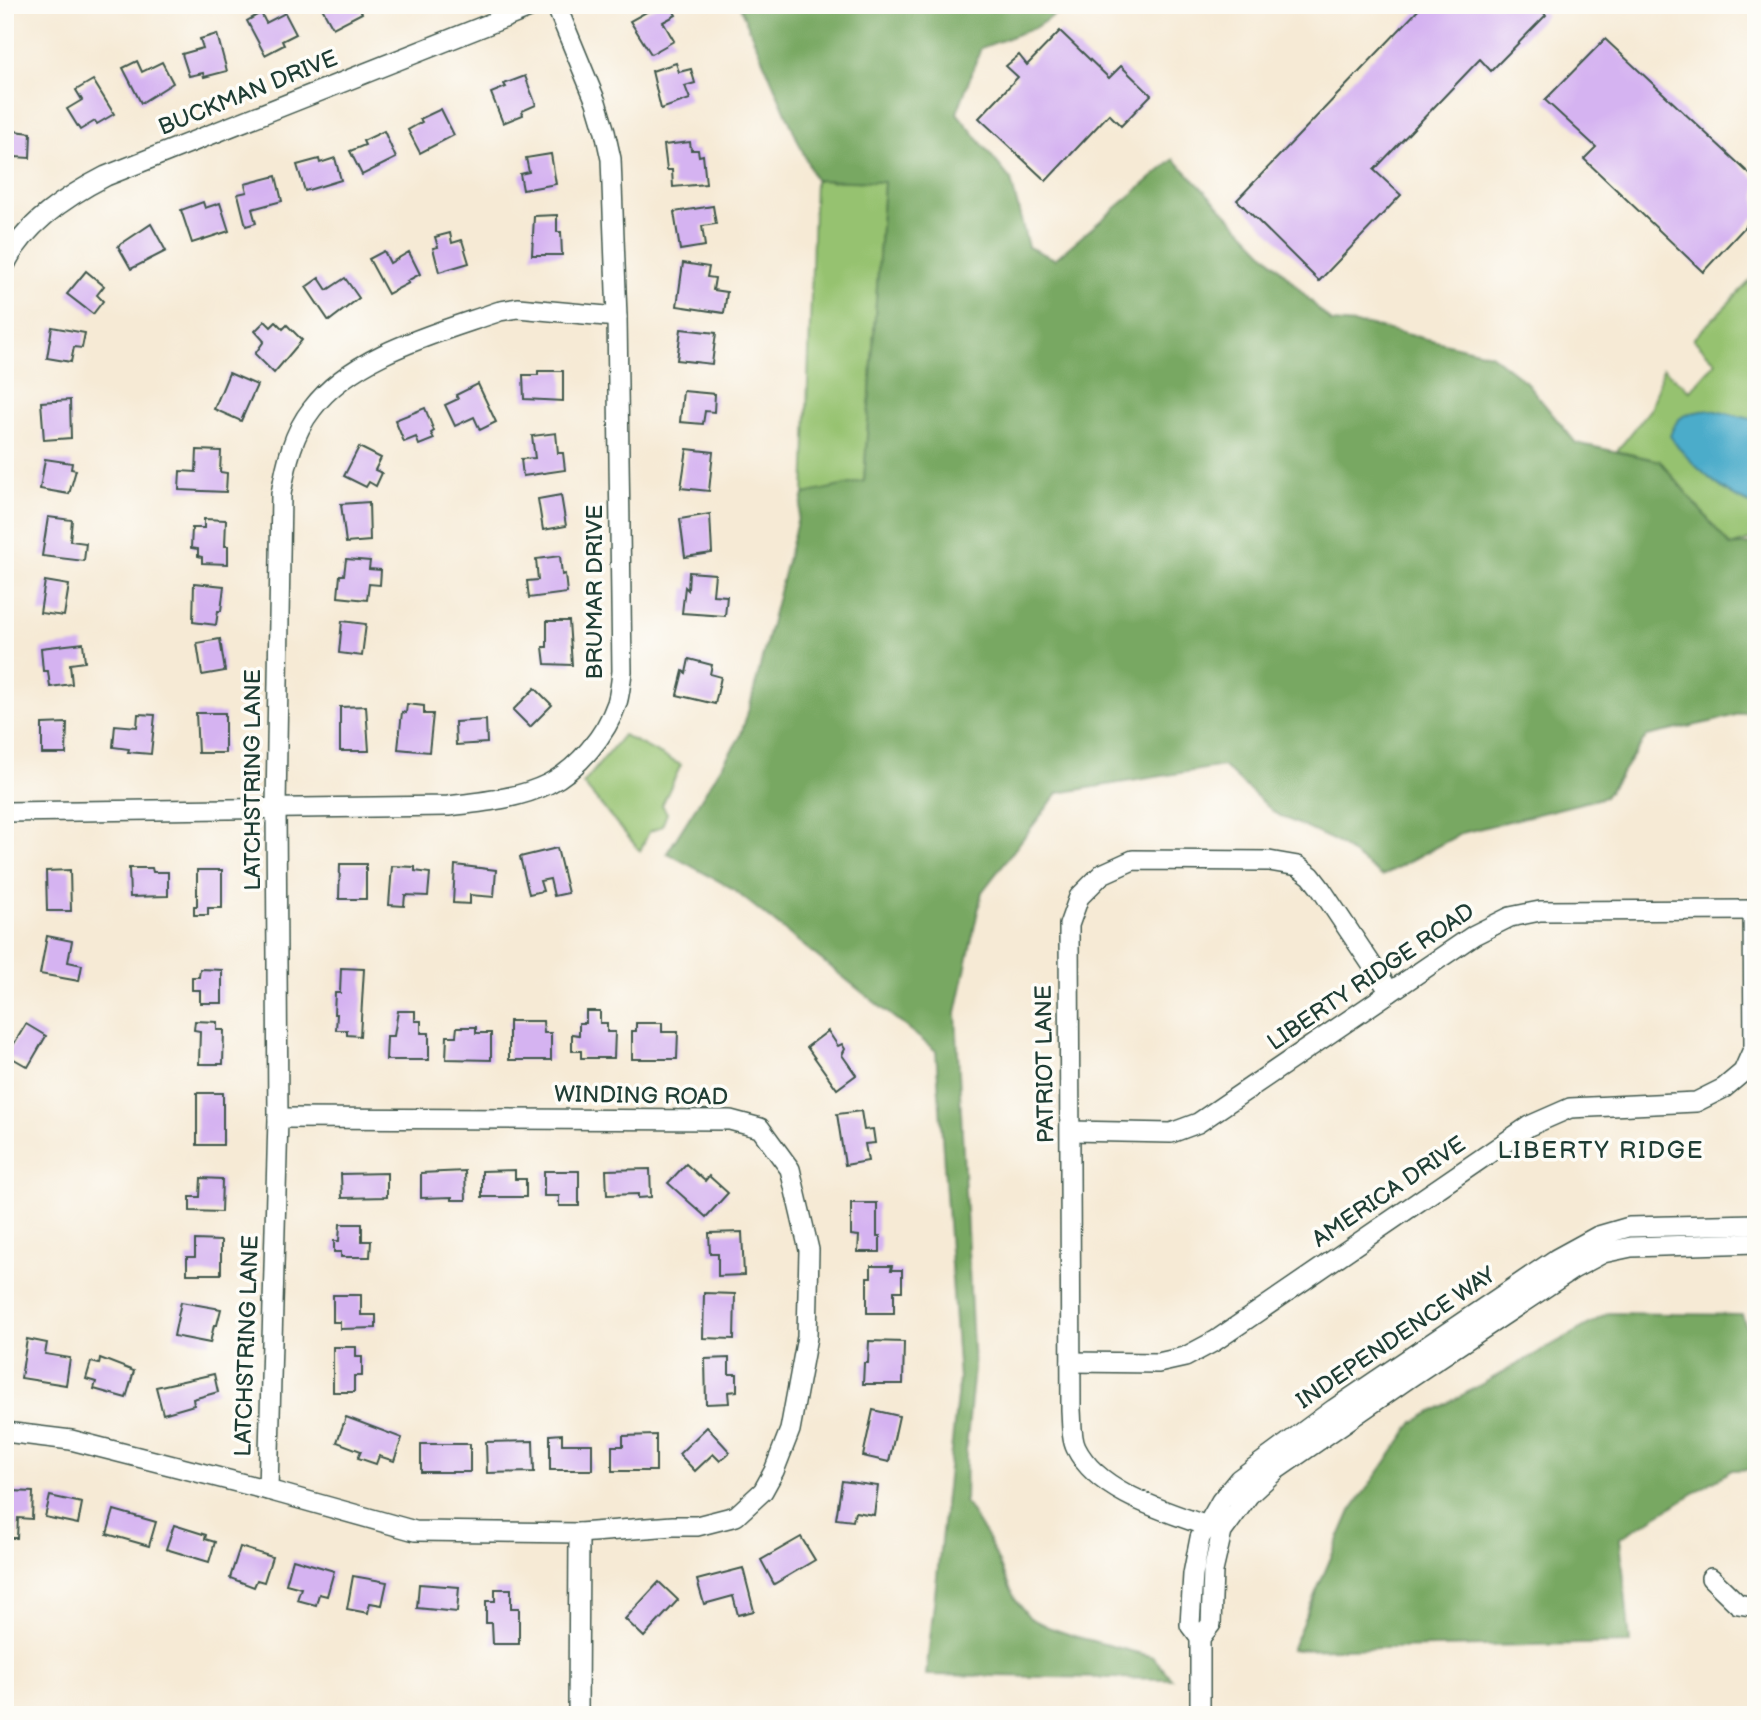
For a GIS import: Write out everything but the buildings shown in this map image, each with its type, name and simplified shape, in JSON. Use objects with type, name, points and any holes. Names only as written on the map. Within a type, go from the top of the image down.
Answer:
[{"type":"street","name":"BUCKMAN DRIVE","points":[[5,265],[9,244],[58,203],[106,176],[537,5]]},
{"type":"street","name":"BRUMAR DRIVE","points":[[5,812],[449,806],[491,801],[548,784],[565,773],[583,756],[609,722],[618,700],[622,671],[617,317],[611,159],[596,102],[556,5]]},
{"type":"street","name":"LATCHSTRING LANE","points":[[268,1490],[278,1118],[276,807],[281,494],[290,453],[311,409],[360,365],[393,350],[500,311],[518,308],[617,317]]},
{"type":"street","name":"PATRIOT LANE","points":[[1214,1529],[1131,1496],[1101,1477],[1075,1446],[1071,1410],[1069,925],[1079,897],[1102,874],[1133,860],[1269,861],[1298,866],[1311,876],[1321,889],[1390,992]]},
{"type":"street","name":"LIBERTY RIDGE ROAD","points":[[1071,1131],[1171,1133],[1198,1123],[1474,935],[1510,917],[1540,911],[1755,909]]},
{"type":"street","name":"AMERICA DRIVE","points":[[1071,1362],[1158,1363],[1185,1357],[1215,1340],[1530,1126],[1570,1108],[1696,1102],[1724,1088],[1743,1072],[1754,1047],[1755,909]]},
{"type":"street","name":"WINDING ROAD","points":[[5,1432],[71,1440],[415,1531],[579,1534],[697,1526],[736,1516],[762,1491],[774,1471],[790,1430],[807,1337],[809,1250],[790,1169],[760,1129],[730,1120],[278,1118]]},
{"type":"street","name":"INDEPENDENCE WAY","points":[[1214,1529],[1238,1479],[1287,1441],[1556,1259],[1598,1236],[1640,1227],[1756,1224]]},
{"type":"street","name":"INDEPENDENCE WAY","points":[[1200,1715],[1200,1639],[1190,1625],[1195,1562],[1200,1538],[1214,1529],[1276,1471],[1431,1363],[1603,1252],[1631,1247],[1756,1243]]},
{"type":"street","points":[[578,1715],[579,1534]]},
{"type":"street","points":[[1711,1578],[1738,1604],[1756,1607]]},
{"type":"green space","points":[[739,5],[1070,5],[1034,28],[981,48],[957,113],[1011,180],[1028,247],[1055,259],[1174,159],[1331,322],[1368,325],[1490,354],[1526,382],[1576,443],[1660,461],[1730,546],[1756,543],[1756,709],[1647,736],[1605,797],[1462,833],[1382,876],[1335,841],[1276,814],[1223,766],[1058,793],[982,892],[956,1013],[974,1368],[966,1450],[965,1502],[988,1539],[1015,1599],[1030,1618],[1074,1636],[1153,1657],[1172,1679],[926,1675],[959,1379],[936,1051],[730,887],[667,853],[740,737],[804,494],[864,481],[884,182],[815,180]]},
{"type":"green space","points":[[815,180],[884,182],[864,481],[804,496]]},
{"type":"green space","points":[[1756,275],[1756,538],[1730,546],[1660,461],[1617,451],[1652,407],[1663,368],[1690,391],[1716,362],[1693,339]]},
{"type":"green space","points":[[623,735],[681,765],[662,805],[667,813],[662,826],[649,832],[640,851],[583,784]]},
{"type":"green space","points":[[1609,1313],[1742,1315],[1756,1353],[1756,1469],[1732,1470],[1620,1538],[1630,1643],[1291,1650],[1351,1511],[1414,1422]]},
{"type":"water","points":[[1711,410],[1756,420],[1756,506],[1720,487],[1687,457],[1670,436],[1680,418]]},
{"type":"district","name":"LIBERTY RIDGE","points":[[1601,1150]]}]
